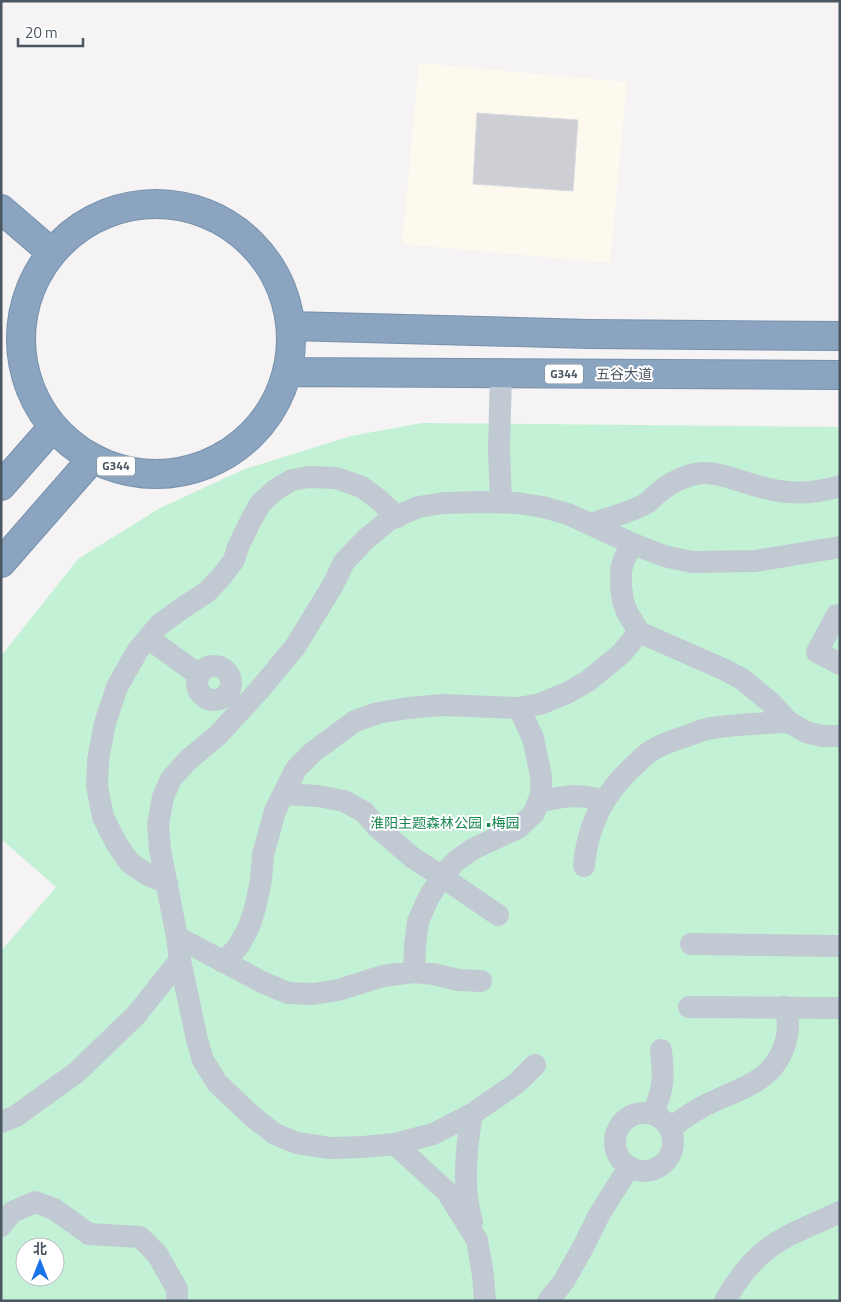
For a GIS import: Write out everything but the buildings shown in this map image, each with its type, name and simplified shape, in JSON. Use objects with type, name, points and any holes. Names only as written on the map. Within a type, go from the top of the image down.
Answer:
[{"type":"highway","name":"G344","points":[[157,203],[196,210],[232,227],[261,254],[282,288],[291,326],[287,372],[272,409],[245,440],[211,462],[172,473],[131,472],[93,458],[71,444],[53,426],[32,395],[21,359],[21,321],[31,285],[51,252],[81,226],[117,209],[157,203]]},
{"type":"highway","points":[[1,209],[51,252]]},
{"type":"highway","points":[[291,326],[589,334],[840,336]]},
{"type":"highway","name":"五谷大道","points":[[287,372],[840,375]]},
{"type":"highway","points":[[1,486],[53,426]]},
{"type":"highway","points":[[1,563],[93,458]]},
{"type":"street","points":[[502,373],[499,449],[502,502]]},
{"type":"street","points":[[590,524],[628,512],[648,502],[679,478],[704,473],[725,476],[764,489],[789,493],[815,492],[840,486]]},
{"type":"street","points":[[167,884],[148,875],[130,863],[116,843],[104,817],[98,786],[98,760],[105,723],[118,687],[138,650],[159,625],[181,608],[207,592],[222,576],[234,560],[238,547],[260,504],[274,490],[292,480],[309,477],[336,478],[362,487],[397,517]]},
{"type":"street","points":[[535,1065],[517,1083],[472,1114],[433,1134],[395,1144],[330,1148],[297,1143],[274,1134],[217,1083],[203,1060],[197,1040],[160,850],[158,824],[164,797],[171,779],[188,760],[218,735],[236,700],[261,688],[295,647],[333,585],[344,562],[366,539],[389,520],[418,507],[444,503],[502,502],[543,507],[568,514],[664,556],[692,562],[755,561],[840,547]]},
{"type":"street","points":[[634,544],[624,559],[621,570],[621,586],[627,612],[639,632],[742,679],[770,702],[789,722],[806,732],[822,736],[840,736]]},
{"type":"street","points":[[840,617],[837,615],[817,652],[840,664]]},
{"type":"street","points":[[224,962],[238,947],[249,927],[255,908],[264,855],[275,811],[296,769],[313,752],[354,721],[378,713],[443,705],[519,708],[540,704],[588,681],[621,654],[639,632]]},
{"type":"street","points":[[148,638],[199,675],[198,686],[199,691],[203,695],[213,700],[224,697],[236,700]]},
{"type":"street","points":[[414,972],[418,921],[429,897],[442,876],[456,861],[473,849],[518,828],[534,813],[541,795],[541,776],[532,738],[519,708]]},
{"type":"street","points":[[584,866],[585,851],[598,809],[615,785],[650,751],[674,740],[710,728],[789,722]]},
{"type":"street","points":[[284,794],[318,796],[344,801],[357,808],[364,812],[377,827],[413,858],[498,915]]},
{"type":"street","points":[[538,802],[557,797],[575,796],[589,796],[604,801]]},
{"type":"street","points":[[177,938],[264,983],[288,993],[313,994],[338,990],[383,976],[414,972],[434,974],[458,980],[482,981]]},
{"type":"street","points":[[691,944],[840,946]]},
{"type":"street","points":[[1,1122],[16,1116],[77,1072],[136,1015],[180,960]]},
{"type":"street","points":[[689,1007],[840,1008]]},
{"type":"street","points":[[670,1128],[704,1106],[757,1081],[770,1071],[781,1057],[787,1038],[788,1017],[784,1007]]},
{"type":"street","points":[[653,1113],[662,1090],[661,1050]]},
{"type":"street","points":[[653,1113],[662,1118],[670,1128],[674,1144],[672,1154],[658,1168],[649,1171],[638,1171],[622,1161],[617,1153],[615,1144],[619,1126],[634,1114],[653,1113]]},
{"type":"street","points":[[472,1114],[468,1140],[466,1187],[469,1211],[477,1240],[483,1275],[485,1301]]},
{"type":"street","points":[[395,1144],[447,1192],[477,1240]]},
{"type":"street","points":[[548,1301],[564,1281],[582,1251],[598,1214],[629,1167]]},
{"type":"street","points":[[1,1226],[12,1212],[35,1202],[54,1209],[89,1234],[140,1237],[157,1254],[178,1289],[177,1301]]},
{"type":"street","points":[[724,1301],[737,1281],[759,1256],[782,1239],[840,1212]]},
{"type":"shaded area","points":[[419,63],[627,82],[610,263],[402,244]]},
{"type":"green space","name":"淮阳主题森林公园 •梅园","points":[[422,423],[840,427],[840,1301],[1,1301],[1,951],[56,887],[1,839],[1,656],[78,559],[160,508],[245,469],[351,436]]}]
